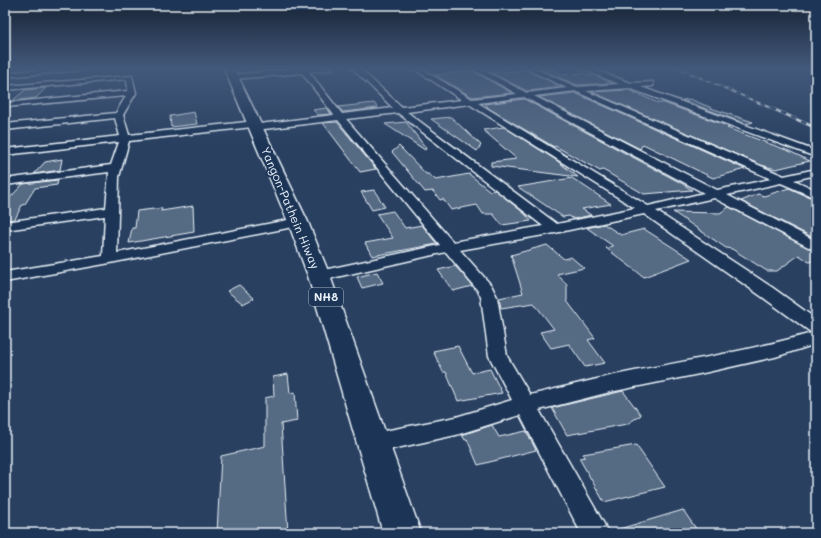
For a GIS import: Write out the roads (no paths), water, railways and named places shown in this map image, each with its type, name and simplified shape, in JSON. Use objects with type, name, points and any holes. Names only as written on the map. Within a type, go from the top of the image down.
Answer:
[{"type":"highway","name":"Yangon-Pathein Hiway","points":[[241,93],[298,222],[319,276],[402,533]]},
{"type":"street","points":[[5,105],[131,93]]},
{"type":"street","points":[[110,259],[113,178],[125,139],[118,115],[132,93]]},
{"type":"street","points":[[322,93],[485,289],[489,297],[498,356],[595,533]]},
{"type":"street","points":[[382,93],[400,110],[555,229]]},
{"type":"street","points":[[456,93],[646,210],[767,292],[816,328]]},
{"type":"street","points":[[522,93],[816,246]]},
{"type":"street","points":[[5,152],[341,118],[468,101],[542,93]]},
{"type":"street","points":[[585,93],[816,194]]},
{"type":"street","points":[[650,93],[816,154]]},
{"type":"street","points":[[5,127],[118,115]]},
{"type":"street","points":[[5,182],[116,168]]},
{"type":"street","points":[[319,276],[450,247],[555,229],[646,210],[816,172]]},
{"type":"street","points":[[5,226],[112,212]]},
{"type":"street","points":[[5,277],[110,259],[298,222]]},
{"type":"street","points":[[374,443],[456,426],[525,405],[610,384],[699,367],[776,350],[816,338]]},
{"type":"railway","points":[[736,93],[773,109]]},
{"type":"railway","points":[[771,108],[816,128]]}]
